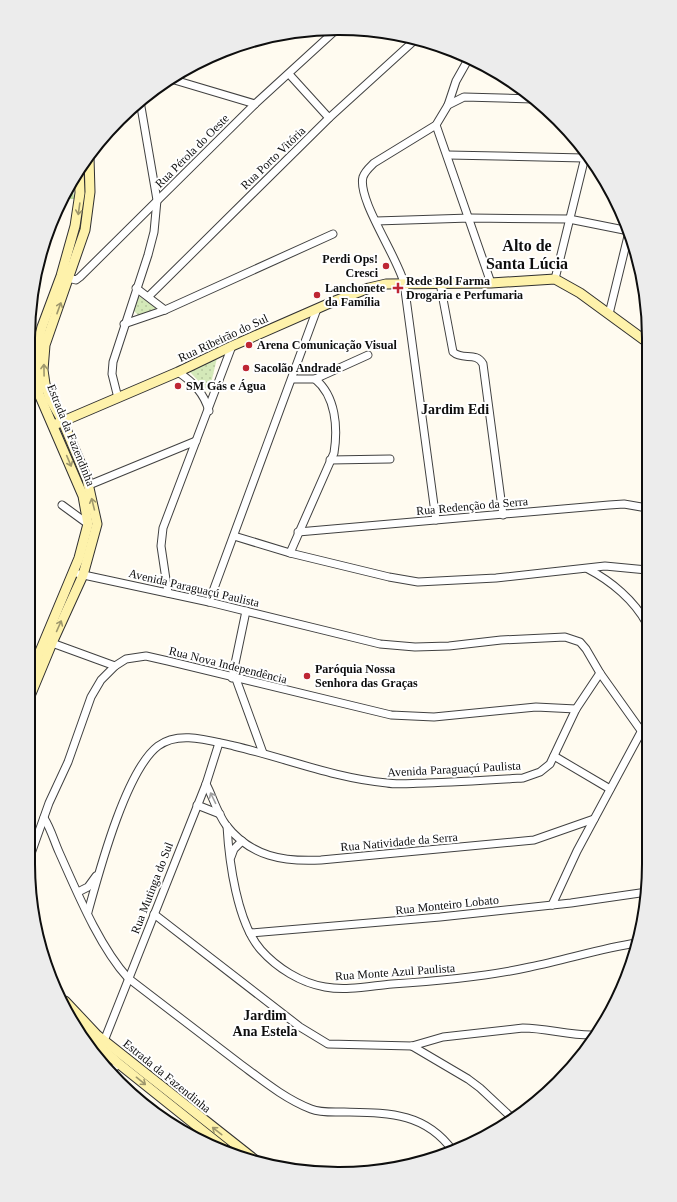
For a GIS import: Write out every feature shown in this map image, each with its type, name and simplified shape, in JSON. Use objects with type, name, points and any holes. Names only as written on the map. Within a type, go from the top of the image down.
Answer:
[{"type":"main road","name":"Estrada da Fazendinha","points":[[35,684],[52,642],[83,575],[97,524],[88,485],[58,424],[39,394],[35,366],[41,334],[85,230],[89,207],[91,178],[90,165]]},
{"type":"main road","name":"Estrada da Fazendinha","points":[[65,277],[79,209],[79,181]]},
{"type":"main road","name":"Rua Ribeirão do Sul","points":[[58,424],[178,372],[232,346],[373,286],[404,283],[491,283],[555,279]]},
{"type":"main road","points":[[555,279],[580,293],[642,339]]},
{"type":"main road","name":"Estrada da Fazendinha","points":[[35,663],[73,573],[86,536],[88,524],[83,496],[58,424]]},
{"type":"main road","name":"Estrada da Fazendinha","points":[[74,1012],[104,1041],[246,1152]]},
{"type":"main road","name":"Estrada da Fazendinha","points":[[93,1041],[206,1137]]},
{"type":"street","name":"Rua Pérola do Oeste","points":[[65,277],[76,280],[80,277],[255,104],[330,35]]},
{"type":"street","name":"Rua Porto Vitória","points":[[149,296],[329,118],[409,43]]},
{"type":"street","points":[[436,520],[404,283],[396,260],[367,206],[363,193],[363,177],[367,170],[386,154],[436,124],[448,105],[456,81],[466,63]]},
{"type":"street","points":[[289,74],[329,118]]},
{"type":"street","points":[[178,81],[255,104]]},
{"type":"street","points":[[448,105],[464,97],[472,96],[524,99]]},
{"type":"street","points":[[118,398],[112,374],[113,362],[124,324],[148,255],[154,232],[157,200],[141,108]]},
{"type":"street","points":[[436,124],[470,218],[491,283]]},
{"type":"street","points":[[448,155],[580,155]]},
{"type":"street","points":[[555,279],[584,160]]},
{"type":"street","points":[[376,221],[470,218],[569,219],[622,231]]},
{"type":"street","points":[[124,324],[165,310],[333,234]]},
{"type":"street","points":[[609,314],[626,242]]},
{"type":"street","points":[[440,283],[453,352],[458,356],[476,356],[483,364],[503,515]]},
{"type":"street","points":[[136,288],[149,296],[165,310]]},
{"type":"street","points":[[209,602],[317,309]]},
{"type":"street","points":[[168,593],[161,546],[163,528],[209,411],[232,346]]},
{"type":"street","points":[[292,380],[316,379],[368,355]]},
{"type":"street","points":[[178,372],[200,391],[206,400],[209,411]]},
{"type":"street","points":[[290,553],[330,460],[336,441],[334,412],[324,387],[316,379]]},
{"type":"street","points":[[88,485],[196,441]]},
{"type":"street","points":[[330,460],[390,458]]},
{"type":"street","points":[[62,504],[88,524]]},
{"type":"street","name":"Rua Redenção da Serra","points":[[298,532],[503,515],[609,504],[624,504],[642,507]]},
{"type":"street","points":[[234,536],[290,553],[406,580],[429,582],[496,578],[612,566],[642,569]]},
{"type":"street","points":[[588,568],[602,576],[616,587],[642,616]]},
{"type":"street","name":"Avenida Paraguaçú Paulista","points":[[73,573],[209,602],[380,644],[406,647],[449,646],[500,640],[565,637],[580,642],[600,673],[576,709],[554,756],[546,768],[540,772],[523,778],[388,784],[329,772],[263,753],[219,743],[179,738],[165,742],[151,752],[144,760],[134,778],[98,872],[87,909]]},
{"type":"street","points":[[246,611],[234,678],[263,753]]},
{"type":"street","points":[[52,642],[115,666]]},
{"type":"street","name":"Rua Nova Independência","points":[[35,844],[44,818],[68,762],[90,697],[101,680],[115,666],[126,659],[146,656],[391,715],[434,717],[536,707],[576,709]]},
{"type":"street","points":[[600,673],[642,728]]},
{"type":"street","points":[[552,905],[610,789],[642,737]]},
{"type":"street","name":"Rua Mutinga do Sul","points":[[104,1041],[198,805],[219,743]]},
{"type":"street","points":[[554,756],[610,789]]},
{"type":"street","name":"Rua Natividade da Serra","points":[[206,784],[226,826],[242,841],[257,851],[273,858],[287,861],[315,860],[534,840],[594,819]]},
{"type":"street","points":[[198,805],[220,814]]},
{"type":"street","points":[[44,818],[78,892],[113,960],[128,978],[256,1076],[299,1104],[313,1110],[386,1113],[407,1117],[434,1132],[449,1146]]},
{"type":"street","name":"Rua Monte Azul Paulista","points":[[226,826],[242,913],[250,933],[260,949],[281,967],[310,983],[335,988],[479,976],[566,960],[631,944]]},
{"type":"street","points":[[40,831],[52,835]]},
{"type":"street","points":[[231,858],[234,849],[242,841]]},
{"type":"street","name":"Avenida Paraguaçú Paulista","points":[[78,892],[88,888],[98,872]]},
{"type":"street","name":"Rua Monteiro Lobato","points":[[250,933],[397,921],[552,905],[640,893]]},
{"type":"street","points":[[154,914],[300,1027],[328,1044],[412,1046],[443,1037],[523,1028],[589,1035]]},
{"type":"street","points":[[412,1046],[468,1079],[509,1115]]},
{"type":"street","points":[[114,1068],[118,1063]]},
{"type":"green space","points":[[73,192],[74,199],[69,199]]},
{"type":"green space","points":[[137,295],[157,308],[139,316],[132,309]]},
{"type":"green space","points":[[217,358],[209,392],[189,371]]},
{"type":"place","name":"Perdi Ops! Cresci","points":[[386,266]]},
{"type":"place","name":"Rede Bol Farma Drogaria e Perfumaria","points":[[398,288]]},
{"type":"place","name":"Lanchonete da Família","points":[[317,295]]},
{"type":"place","name":"Arena Comunicação Visual","points":[[249,345]]},
{"type":"place","name":"Sacolão Andrade","points":[[246,368]]},
{"type":"place","name":"SM Gás e Água","points":[[178,386]]},
{"type":"place","name":"Paróquia Nossa Senhora das Graças","points":[[307,676]]},
{"type":"district","name":"Alto de Santa Lúcia","points":[[527,254]]},
{"type":"district","name":"Jardim Edi","points":[[455,409]]},
{"type":"district","name":"Jardim Ana Estela","points":[[265,1024]]}]
